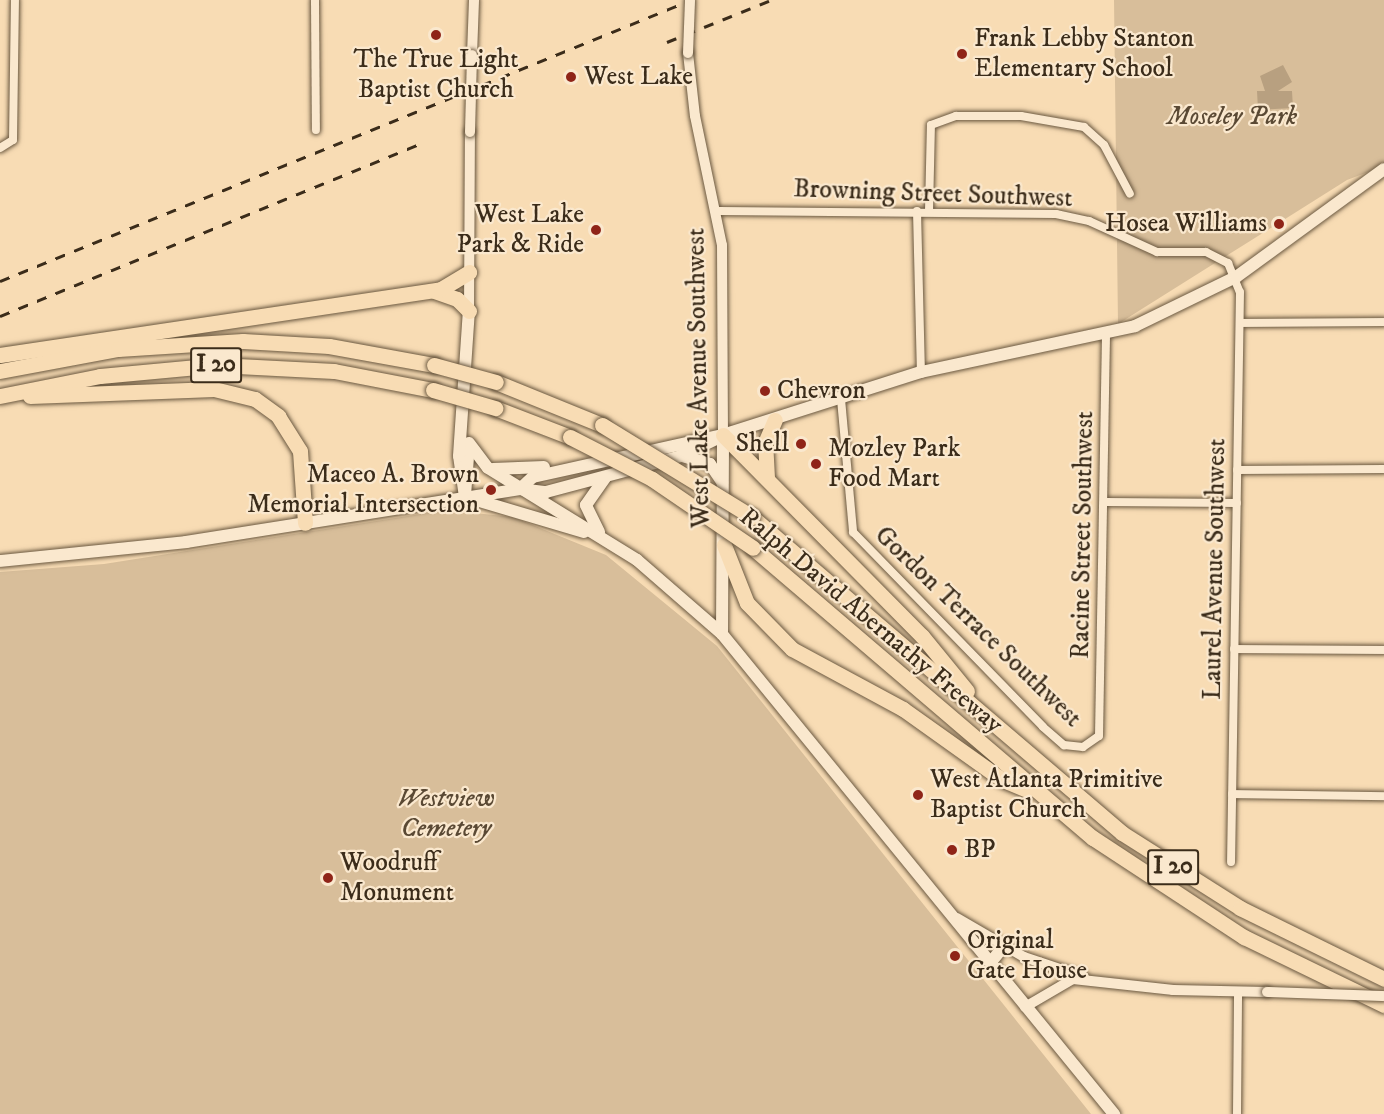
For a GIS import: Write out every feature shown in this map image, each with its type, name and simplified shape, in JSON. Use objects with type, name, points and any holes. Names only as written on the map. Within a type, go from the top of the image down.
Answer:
[{"type":"highway","points":[[0,355],[431,290],[449,286],[469,272]]},
{"type":"highway","points":[[431,290],[457,299],[469,311]]},
{"type":"highway","name":"Ralph David Abernathy Freeway","points":[[0,371],[129,348],[243,341],[329,346],[434,365],[496,382],[602,425],[752,518],[1131,839],[1274,927],[1384,979]]},
{"type":"highway","name":"Ralph David Abernathy Freeway","points":[[0,397],[100,376],[218,365],[334,371],[433,390],[495,408],[570,437],[652,479],[753,548],[1040,795],[1200,911],[1384,1005]]},
{"type":"highway","points":[[0,397],[202,389],[246,395],[278,416],[300,451],[305,523]]},
{"type":"highway","points":[[767,478],[765,443],[775,420]]},
{"type":"highway","points":[[723,435],[922,636],[987,717]]},
{"type":"highway","points":[[724,545],[747,603],[792,649],[903,709],[1001,779],[1040,795]]},
{"type":"main road","points":[[520,489],[533,477],[723,435],[921,372],[1106,335],[1180,307],[1236,277],[1384,169]]},
{"type":"main road","points":[[465,496],[458,479],[464,420],[469,311]]},
{"type":"main road","points":[[464,420],[469,443],[465,496]]},
{"type":"main road","points":[[488,468],[546,467],[699,429],[723,435]]},
{"type":"main road","points":[[0,561],[305,523],[520,489],[546,492],[681,456],[723,435]]},
{"type":"main road","name":"West Lake Avenue Southwest","points":[[722,634],[723,435]]},
{"type":"main road","points":[[469,443],[488,468],[604,538],[672,588],[722,634],[956,917],[1025,1007],[1114,1114]]},
{"type":"main road","points":[[681,456],[710,464],[723,483]]},
{"type":"main road","points":[[604,538],[586,505],[605,478]]},
{"type":"main road","points":[[465,496],[604,538]]},
{"type":"main road","points":[[991,962],[1004,946]]},
{"type":"street","points":[[0,148],[13,140],[15,0]]},
{"type":"street","points":[[315,0],[316,130]]},
{"type":"street","points":[[469,311],[470,132],[474,0]]},
{"type":"street","name":"West Lake Avenue Southwest","points":[[690,0],[688,52],[695,116],[719,211],[723,435]]},
{"type":"street","points":[[929,211],[931,125],[956,116],[1021,116],[1084,127],[1104,145],[1130,194]]},
{"type":"street","name":"Browning Street Southwest","points":[[719,211],[929,211],[1056,214],[1089,222],[1157,252],[1215,254],[1236,277]]},
{"type":"street","points":[[917,211],[921,372]]},
{"type":"street","name":"Laurel Avenue Southwest","points":[[1231,862],[1240,323],[1236,277]]},
{"type":"street","points":[[1240,323],[1384,322]]},
{"type":"street","name":"Racine Street Southwest","points":[[1099,736],[1105,502],[1106,335]]},
{"type":"street","name":"Gordon Terrace Southwest","points":[[841,399],[849,522],[867,551],[1056,739],[1073,748],[1099,736]]},
{"type":"street","points":[[1238,470],[1384,469]]},
{"type":"street","points":[[1105,502],[1237,503]]},
{"type":"street","points":[[1234,649],[1384,650]]},
{"type":"street","points":[[1232,794],[1384,796]]},
{"type":"street","points":[[956,917],[1004,946],[1092,980]]},
{"type":"street","points":[[1025,1007],[1061,984],[1092,980],[1238,993],[1384,996]]},
{"type":"street","points":[[1237,1114],[1238,993]]},
{"type":"green space","name":"Moseley Park","points":[[1114,0],[1384,0],[1384,166],[1347,180],[1118,324]]},
{"type":"green space","name":"Westview Cemetery","points":[[446,510],[513,517],[606,555],[717,646],[1091,1114],[0,1114],[0,572],[104,564]]},
{"type":"shaded area","points":[[1283,65],[1292,82],[1278,91],[1292,91],[1293,108],[1258,110],[1257,91],[1265,91],[1260,76]]},
{"type":"railway","points":[[0,281],[691,0]]},
{"type":"railway","points":[[667,42],[771,0]]},
{"type":"railway","points":[[0,316],[421,143]]},
{"type":"place","name":"The True Light Baptist Church","points":[[436,35]]},
{"type":"place","name":"Frank Lebby Stanton Elementary School","points":[[962,54]]},
{"type":"place","name":"West Lake","points":[[571,77]]},
{"type":"place","name":"Hosea Williams","points":[[1279,224]]},
{"type":"place","name":"West Lake Park & Ride","points":[[596,230]]},
{"type":"place","name":"Chevron","points":[[765,391]]},
{"type":"place","name":"Shell","points":[[801,444]]},
{"type":"place","name":"Mozley Park Food Mart","points":[[816,464]]},
{"type":"place","name":"Maceo A. Brown Memorial Intersection","points":[[491,490]]},
{"type":"place","name":"West Atlanta Primitive Baptist Church","points":[[918,795]]},
{"type":"place","name":"BP","points":[[952,850]]},
{"type":"place","name":"Woodruff Monument","points":[[328,878]]},
{"type":"place","name":"Original Gate House","points":[[955,956]]}]
